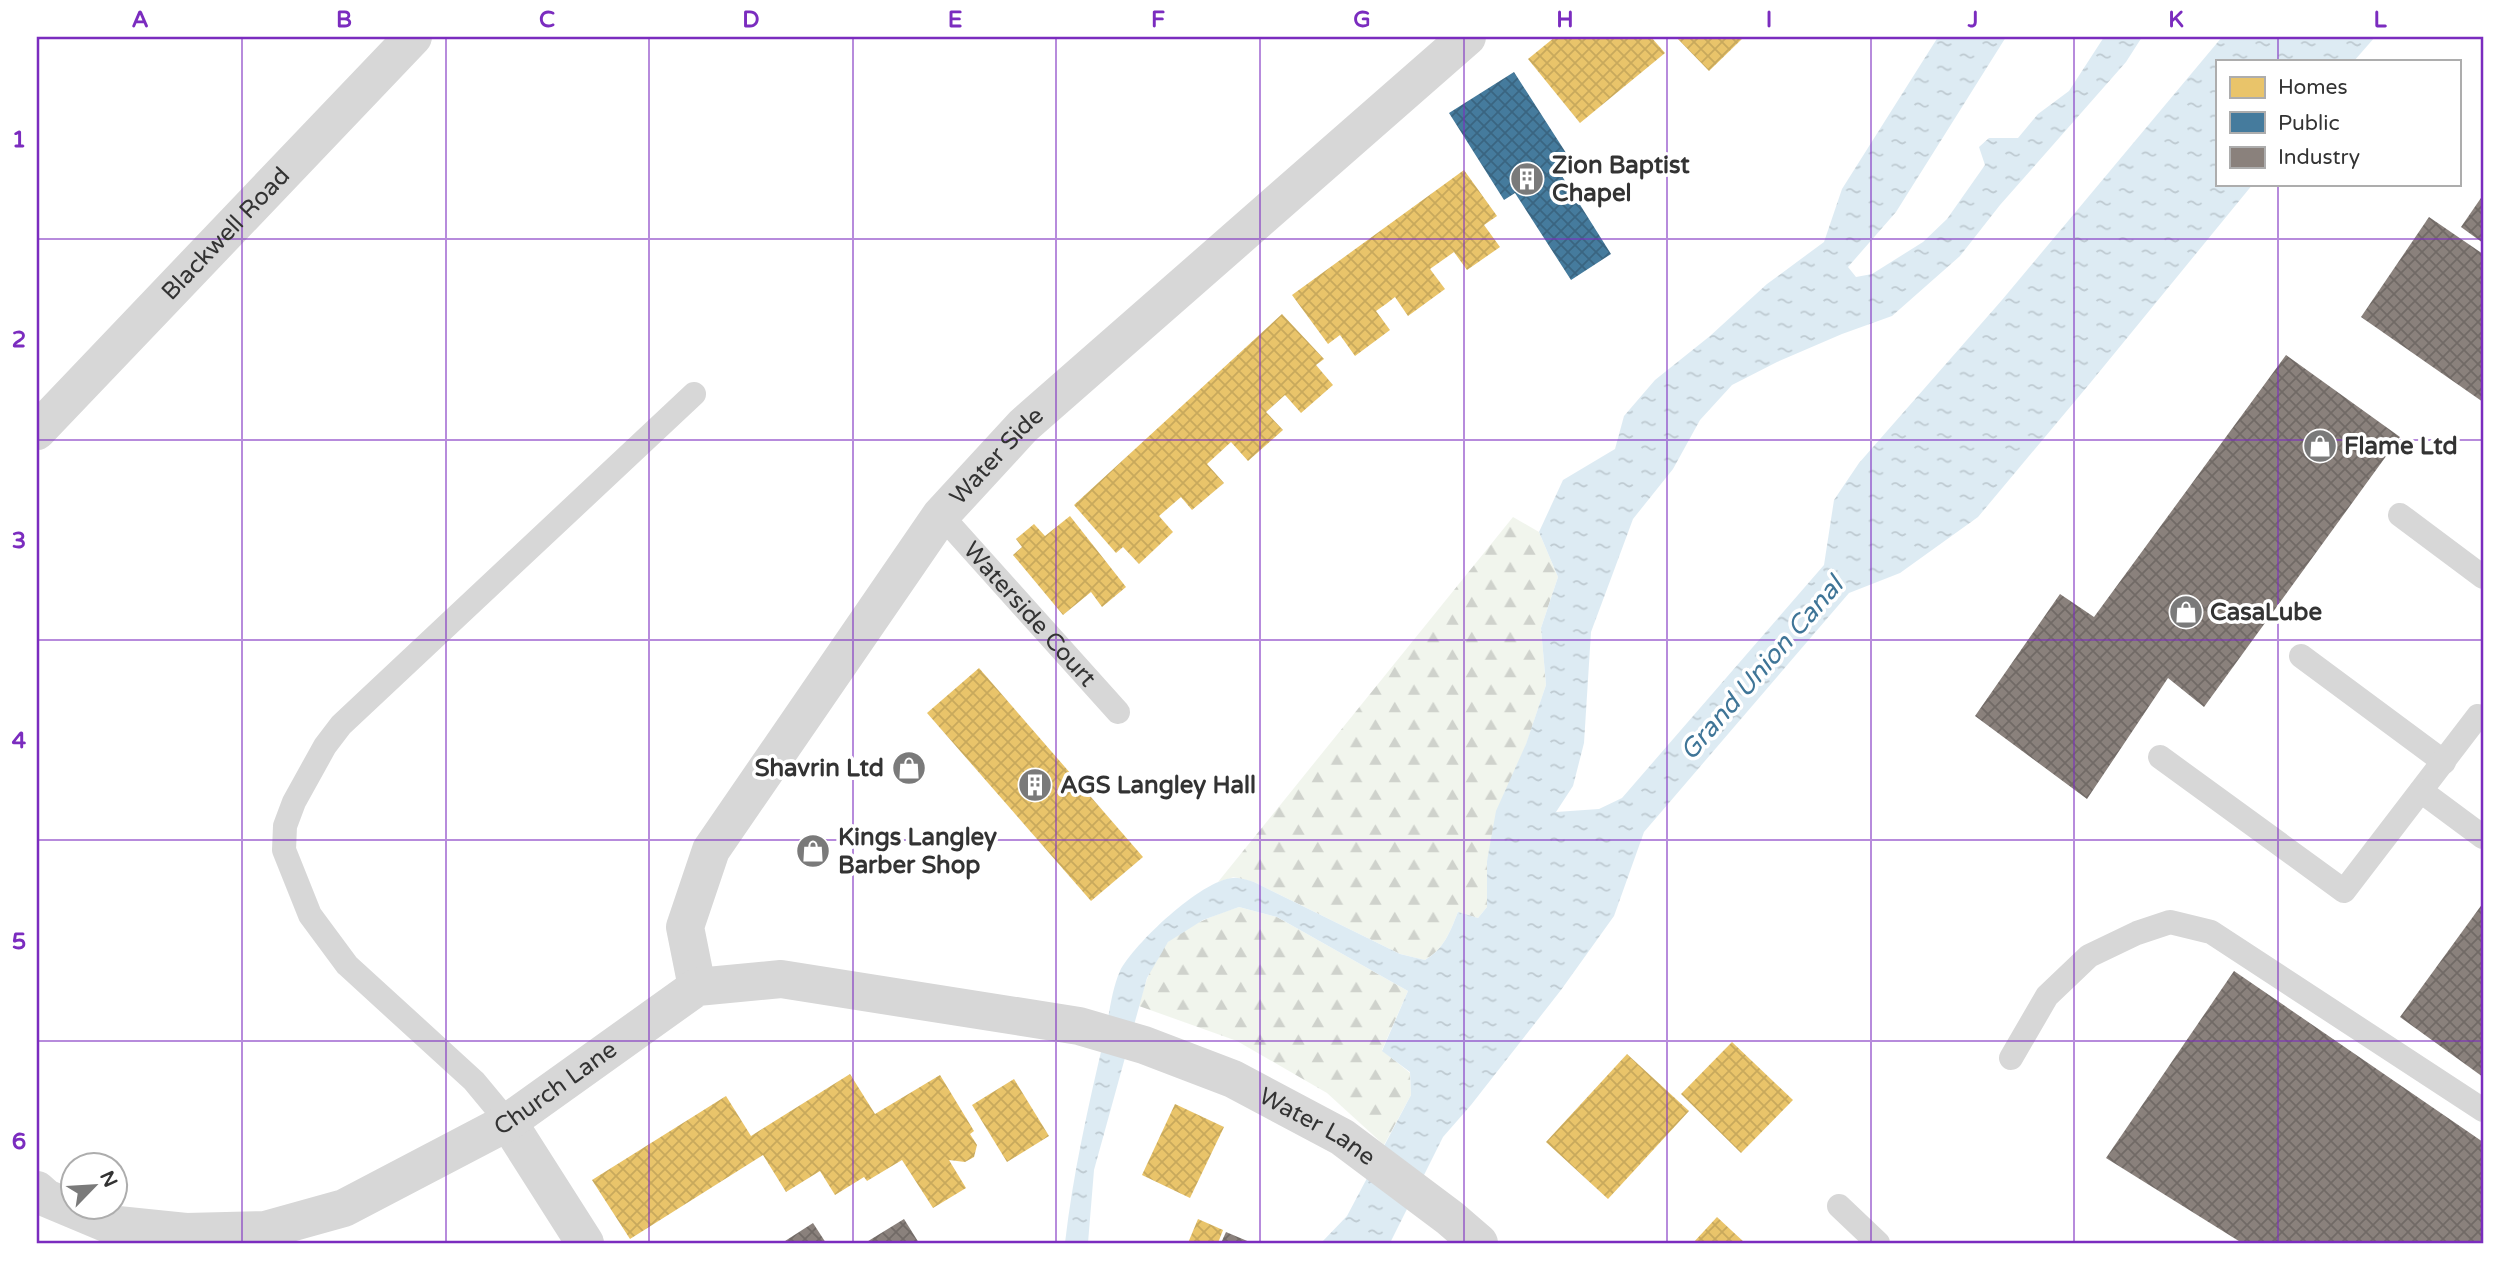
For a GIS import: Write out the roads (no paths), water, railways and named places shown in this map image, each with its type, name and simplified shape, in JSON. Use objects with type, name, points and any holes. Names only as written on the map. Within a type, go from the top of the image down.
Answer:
[{"type":"street","name":"Blackwell Road","points":[[37,430],[414,37]]},
{"type":"street","name":"Water Side","points":[[697,987],[685,927],[712,850],[941,515],[1023,426],[1467,37]]},
{"type":"street","name":"Water Lane","points":[[697,987],[781,979],[1079,1026],[1139,1042],[1233,1079],[1342,1137],[1479,1243]]},
{"type":"street","name":"Church Lane","points":[[37,1190],[102,1234],[265,1230],[344,1208],[508,1122],[697,987]]},
{"type":"street","points":[[508,1122],[585,1243]]},
{"type":"lane","points":[[508,1122],[474,1081],[347,965],[310,915],[285,850],[285,825],[294,802],[325,746],[341,725],[694,394]]},
{"type":"lane","points":[[2400,514],[2483,577]]},
{"type":"lane","name":"Waterside Court","points":[[941,515],[1118,712]]},
{"type":"lane","points":[[2301,656],[2444,762]]},
{"type":"lane","points":[[2160,758],[2344,891],[2482,715]]},
{"type":"lane","points":[[2421,791],[2483,837]]},
{"type":"lane","points":[[2011,1058],[2048,996],[2089,956],[2137,933],[2170,922],[2211,932],[2483,1110]]},
{"type":"lane","points":[[1839,1206],[1878,1243]]},
{"type":"water","name":"Grand Union Canal","points":[[1938,37],[2006,37],[1896,212],[1848,267],[1856,277],[1872,274],[1923,242],[1947,219],[1985,165],[1979,147],[1989,138],[2018,138],[2038,114],[2069,91],[2104,37],[2142,37],[2126,62],[2000,205],[1960,256],[1892,316],[1777,362],[1732,385],[1700,420],[1673,469],[1633,519],[1591,632],[1584,743],[1573,786],[1556,812],[1599,809],[1622,798],[1824,565],[1834,500],[1859,463],[2002,300],[2222,37],[2375,37],[2355,60],[2216,60],[2216,186],[2251,186],[1978,517],[1900,573],[1849,593],[1644,832],[1614,916],[1561,990],[1443,1137],[1390,1243],[1321,1243],[1347,1216],[1411,1095],[1410,1072],[1382,1051],[1408,991],[1277,917],[1239,907],[1203,920],[1168,942],[1147,978],[1094,1170],[1088,1243],[1065,1243],[1082,1141],[1117,979],[1139,945],[1187,901],[1220,881],[1243,879],[1400,954],[1425,960],[1442,945],[1458,912],[1478,918],[1487,907],[1487,861],[1496,811],[1526,744],[1546,685],[1541,628],[1558,577],[1539,532],[1563,480],[1615,449],[1624,416],[1655,380],[1710,336],[1767,284],[1824,242],[1842,189]]},
{"type":"place","name":"Zion Baptist Chapel","points":[[1527,179]]},
{"type":"place","name":"Flame Ltd","points":[[2320,446]]},
{"type":"place","name":"CasaLube","points":[[2186,612]]},
{"type":"place","name":"Shavrin Ltd","points":[[909,768]]},
{"type":"place","name":"AGS Langley Hall","points":[[1035,785]]},
{"type":"place","name":"Kings Langley Barber Shop","points":[[813,851]]}]
